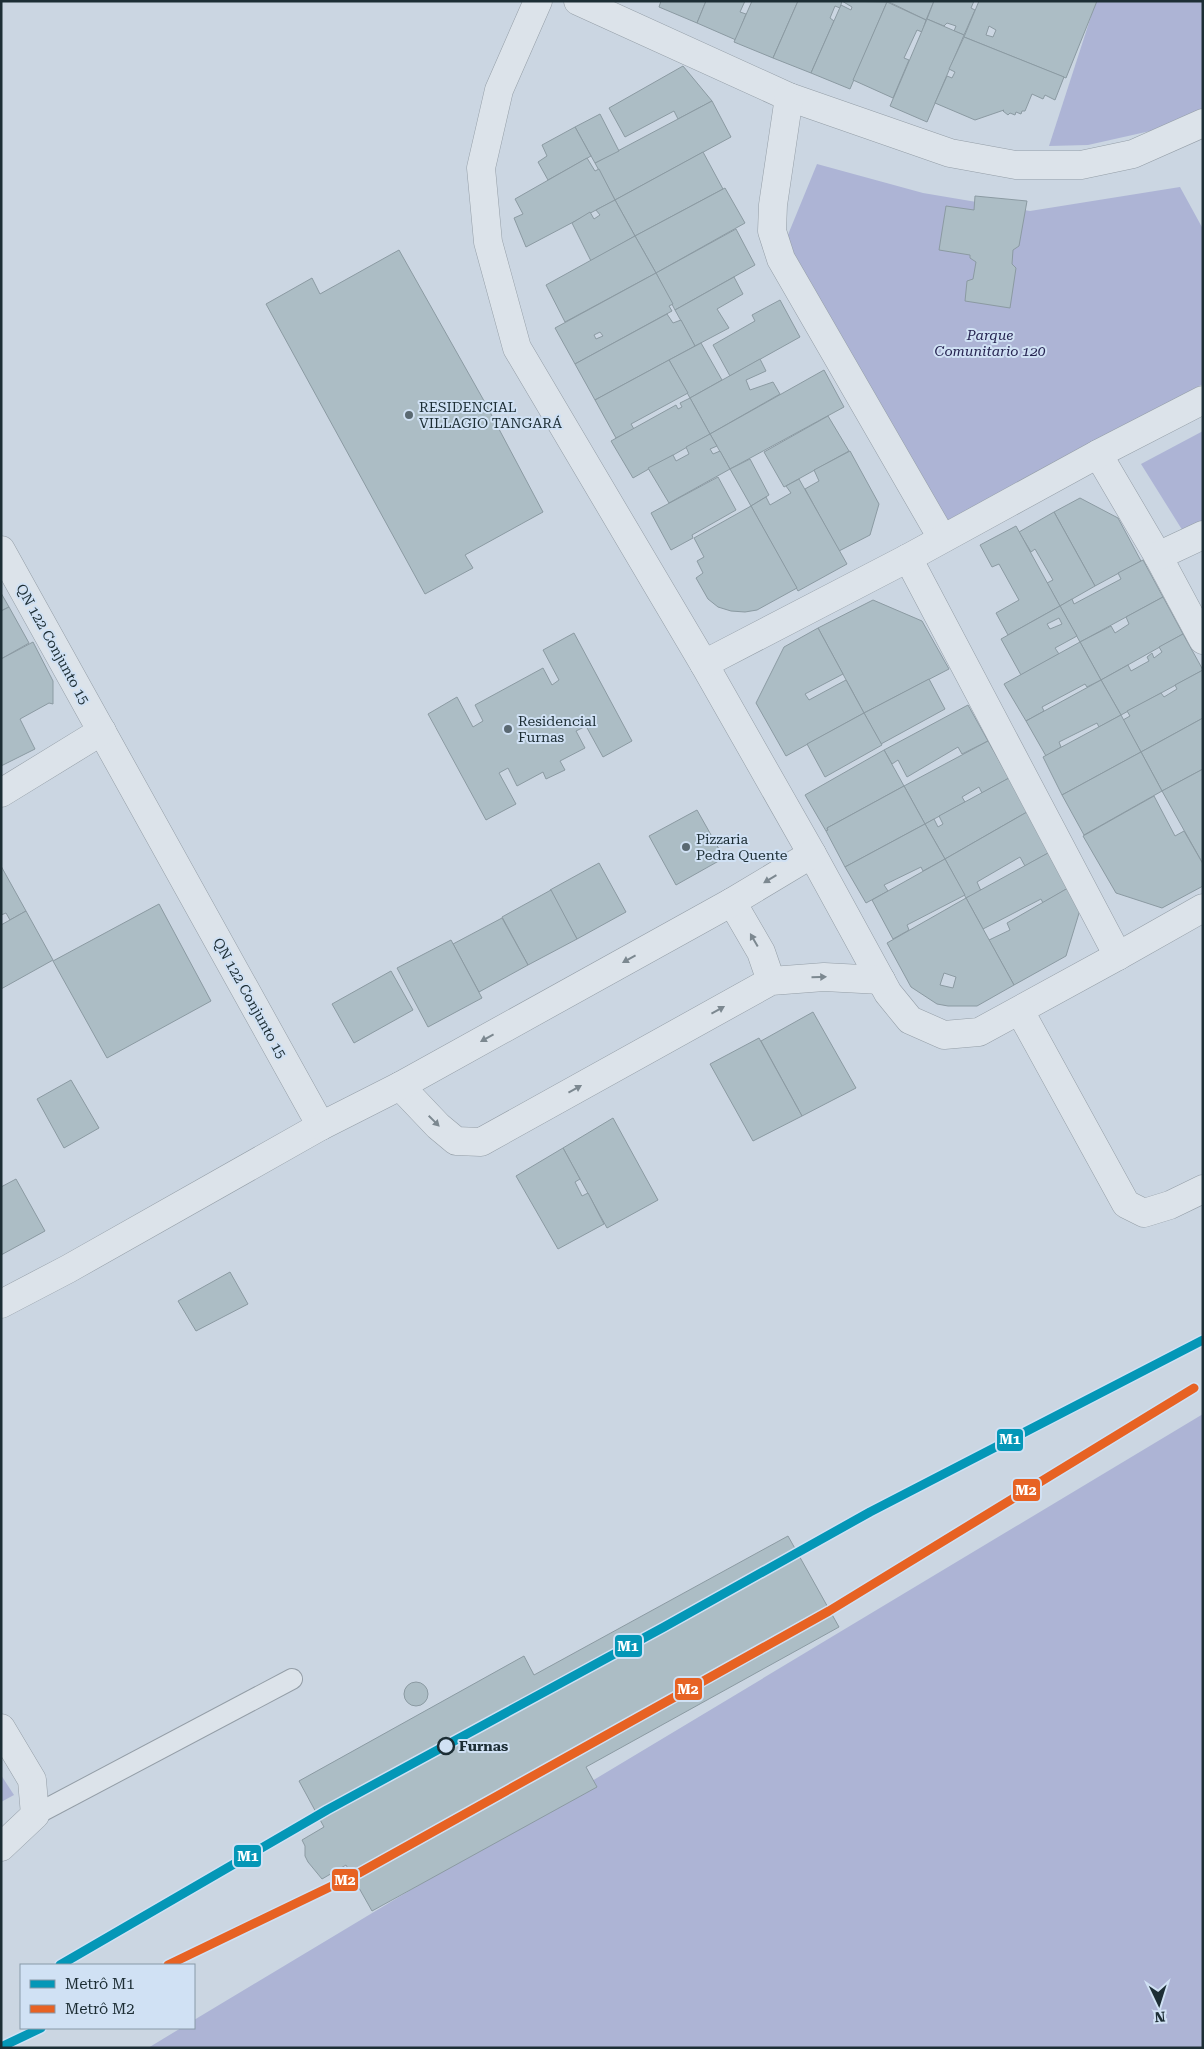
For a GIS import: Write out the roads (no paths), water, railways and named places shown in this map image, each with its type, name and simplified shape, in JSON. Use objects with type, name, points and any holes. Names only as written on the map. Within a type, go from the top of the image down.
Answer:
[{"type":"street","points":[[538,1],[499,90],[481,168],[488,242],[517,348],[704,664],[812,854],[888,993],[910,1020],[944,1034],[979,1032],[1203,908]]},
{"type":"street","points":[[578,1],[789,97],[950,153],[1016,165],[1082,165],[1133,154],[1203,123]]},
{"type":"street","points":[[789,97],[773,205],[772,231],[781,259],[942,538]]},
{"type":"street","points":[[704,664],[908,558],[1098,454],[1203,400]]},
{"type":"street","points":[[1098,454],[1158,556],[1203,640]]},
{"type":"street","points":[[1158,556],[1203,535]]},
{"type":"street","name":"QN 122 Conjunto 15","points":[[1,550],[321,1126]]},
{"type":"street","points":[[908,558],[1118,956]]},
{"type":"street","points":[[1,793],[102,732]]},
{"type":"street","points":[[1,1304],[85,1260],[321,1126],[400,1086],[732,902],[812,854]]},
{"type":"street","points":[[732,902],[761,952],[771,980]]},
{"type":"street","points":[[400,1086],[438,1126],[456,1141],[481,1142],[771,980],[824,977],[881,980]]},
{"type":"street","points":[[1020,1011],[1126,1204],[1144,1213],[1170,1205],[1203,1189]]},
{"type":"street","points":[[1,1728],[32,1780],[35,1815],[1,1847]]},
{"type":"lane","points":[[35,1815],[292,1679]]},
{"type":"metro line","name":"M1","points":[[62,1964],[327,1810],[664,1627],[870,1512],[1203,1340]]},
{"type":"metro line","name":"M2","points":[[170,1964],[359,1873],[829,1611],[1194,1388]]},
{"type":"metro line","name":"M1","points":[[1,2047],[39,2029]]},
{"type":"place","name":"RESIDENCIAL VILLAGIO TANGARÁ","points":[[409,415]]},
{"type":"place","name":"Residencial Furnas","points":[[508,729]]},
{"type":"place","name":"Pizzaria Pedra Quente","points":[[686,847]]},
{"type":"place","name":"Furnas","points":[[446,1746]]},
{"type":"park label","name":"Parque Comunitario 120","points":[[990,344]]}]
